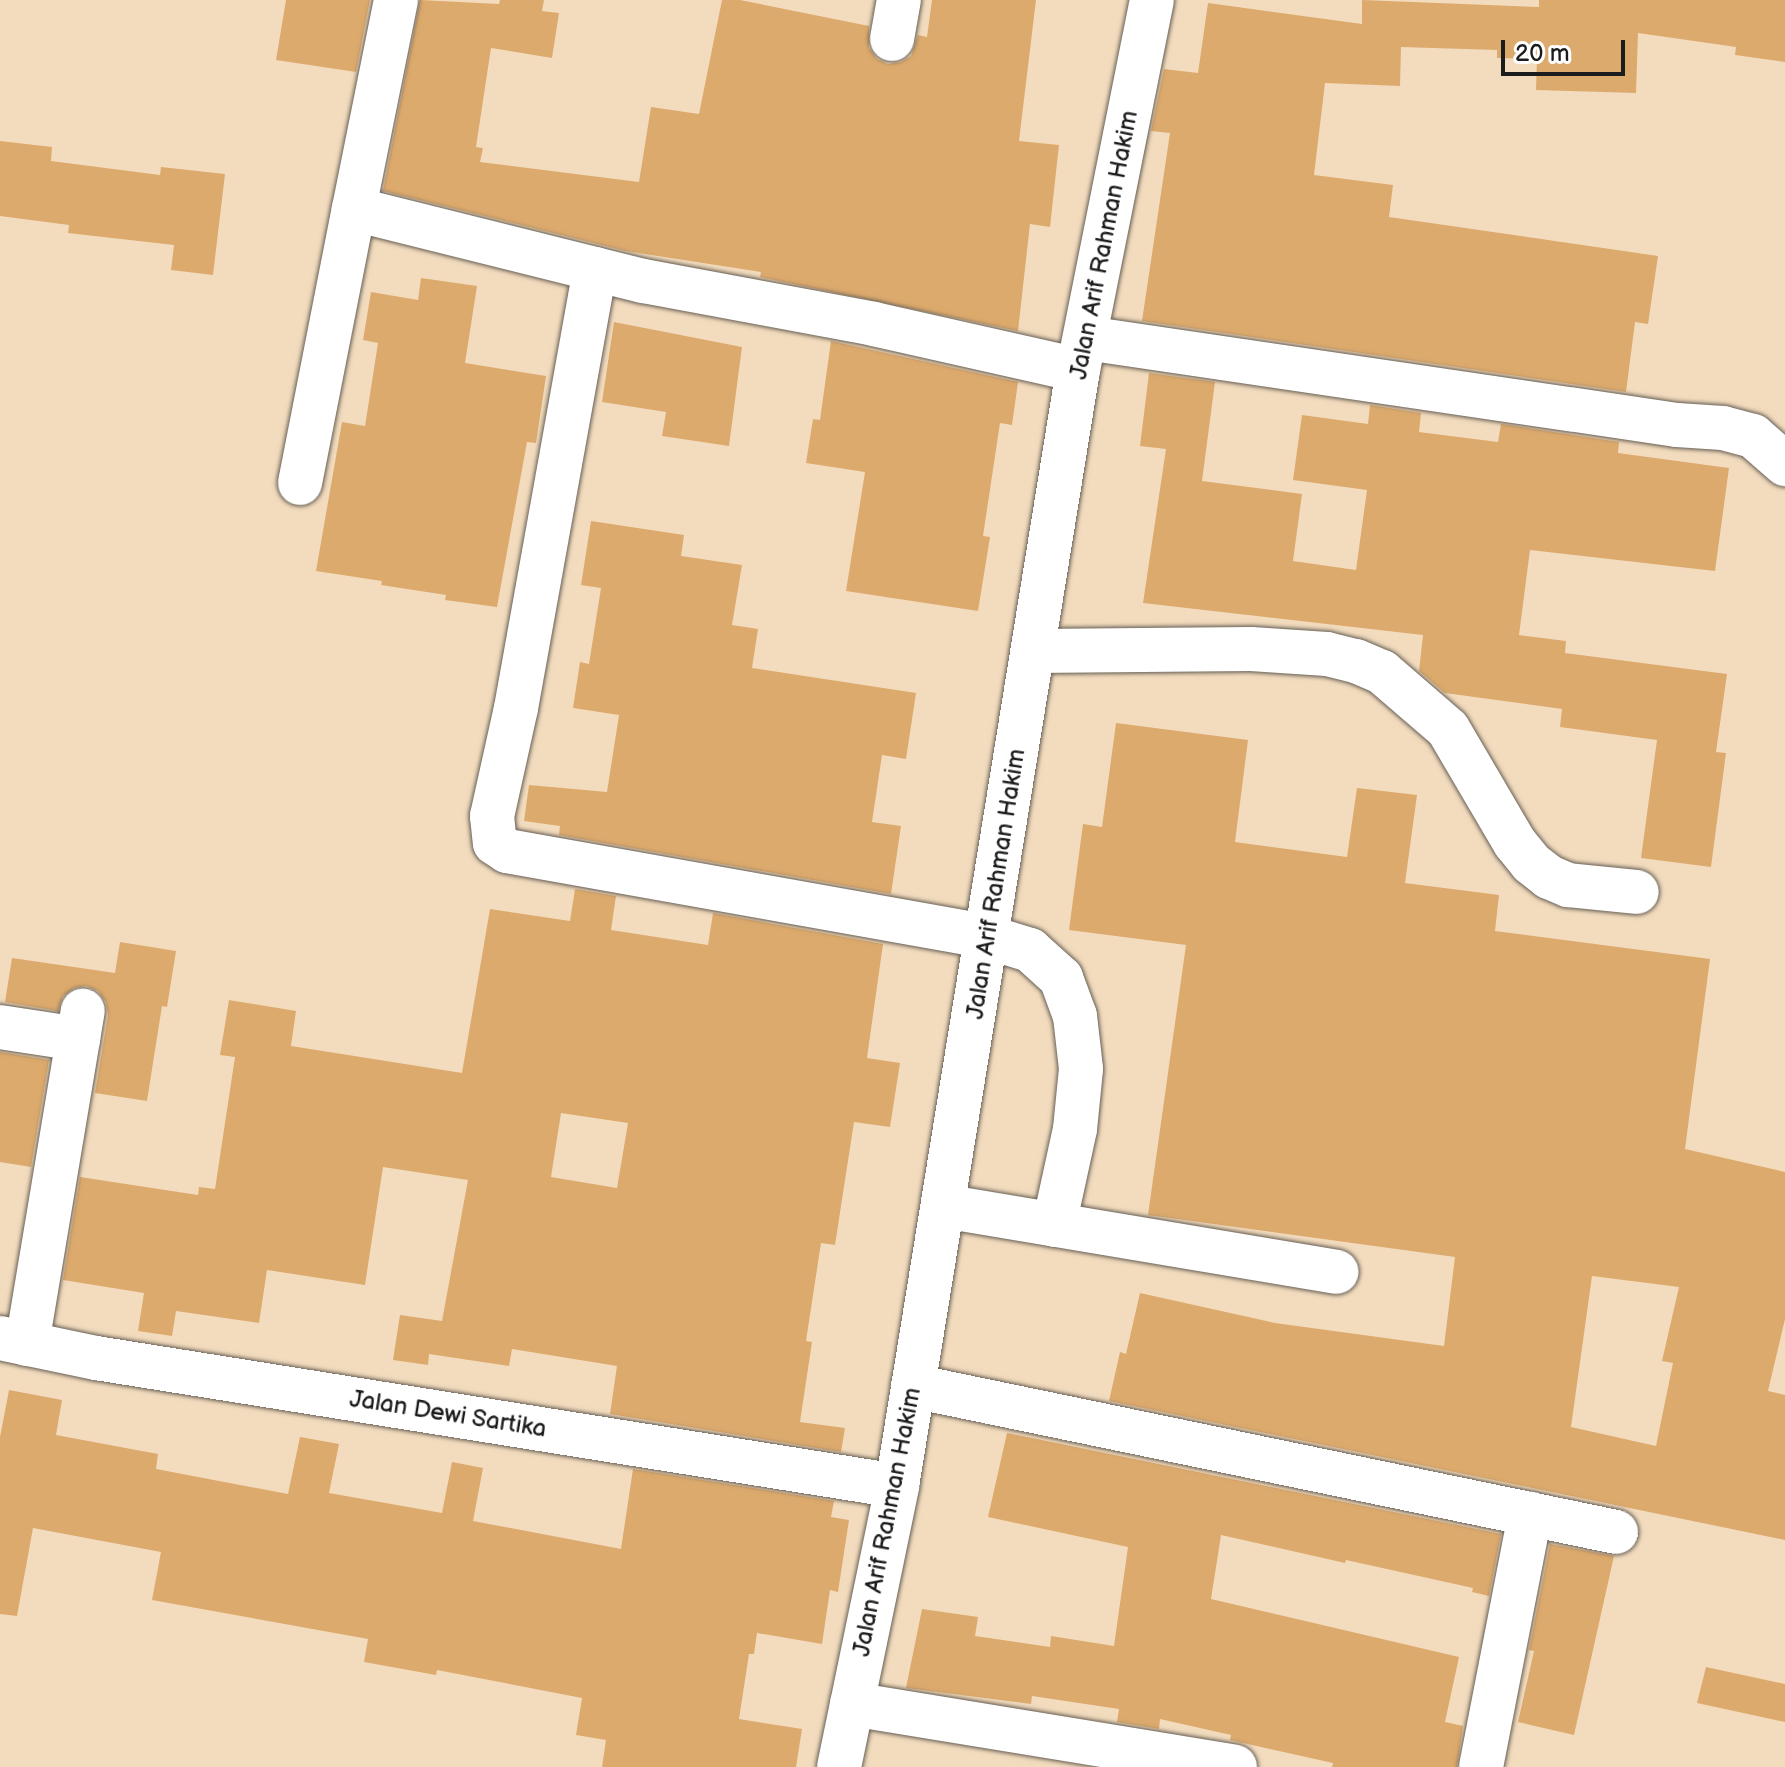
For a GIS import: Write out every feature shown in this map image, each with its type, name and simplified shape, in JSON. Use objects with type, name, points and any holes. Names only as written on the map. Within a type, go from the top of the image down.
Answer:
[{"type":"street","points":[[300,483],[396,0]]},
{"type":"street","name":"Jalan Arif Rahman Hakim","points":[[839,1767],[897,1486],[1082,354],[1152,0]]},
{"type":"street","points":[[354,209],[595,269],[874,324],[1082,354],[1723,428],[1753,436],[1785,464]]},
{"type":"street","points":[[595,269],[516,708],[492,816],[495,843],[507,851],[988,937],[1030,950],[1061,978],[1075,1016],[1081,1069],[1075,1129],[1054,1225]]},
{"type":"street","points":[[1034,651],[1251,649],[1327,654],[1356,661],[1382,672],[1448,729],[1515,843],[1531,863],[1549,877],[1568,885],[1637,892]]},
{"type":"street","points":[[0,1027],[80,1025],[14,1341]]},
{"type":"street","points":[[943,1206],[1337,1272]]},
{"type":"street","name":"Jalan Dewi Sartika","points":[[14,1341],[897,1486]]},
{"type":"street","points":[[913,1386],[1616,1532]]},
{"type":"street","points":[[1481,1767],[1530,1514]]},
{"type":"street","points":[[852,1704],[1235,1767]]},
{"type":"building","points":[[286,0],[370,0],[356,72],[276,60]]},
{"type":"building","points":[[420,0],[499,4],[500,0],[544,0],[542,11],[559,13],[552,58],[491,48],[476,147],[483,148],[480,162],[639,182],[651,107],[699,114],[722,0],[740,0],[869,26],[869,48],[877,59],[888,64],[911,56],[918,35],[927,37],[932,0],[1036,0],[1019,141],[1059,145],[1050,227],[1030,224],[1018,331],[760,277],[761,272],[626,251],[383,191]]},
{"type":"building","points":[[1362,0],[1539,7],[1539,0],[1785,0],[1785,62],[1735,55],[1736,47],[1638,33],[1636,93],[1536,90],[1537,59],[1497,58],[1497,50],[1401,47],[1400,86],[1325,83],[1314,175],[1393,185],[1389,217],[1658,256],[1648,324],[1635,322],[1626,392],[1142,321],[1170,133],[1151,131],[1164,69],[1198,73],[1208,3],[1362,24]]},
{"type":"building","points":[[0,141],[52,147],[51,161],[160,175],[161,167],[225,174],[213,275],[171,270],[174,245],[68,233],[69,225],[0,216]]},
{"type":"building","points":[[421,278],[477,286],[465,363],[546,376],[536,443],[527,442],[497,607],[445,600],[446,595],[316,571],[342,422],[365,426],[378,343],[363,340],[371,292],[418,300]]},
{"type":"building","points":[[614,322],[742,347],[729,446],[662,436],[666,412],[602,402]]},
{"type":"building","points":[[831,341],[1018,382],[1012,425],[1000,423],[983,536],[990,537],[978,611],[846,591],[865,472],[806,463],[813,419],[820,420]]},
{"type":"building","points":[[1149,373],[1215,382],[1202,481],[1302,494],[1293,561],[1356,570],[1367,490],[1293,480],[1302,415],[1368,424],[1370,405],[1421,413],[1419,432],[1498,442],[1501,424],[1619,442],[1618,453],[1729,468],[1715,571],[1530,550],[1519,635],[1566,641],[1565,653],[1727,674],[1716,752],[1726,753],[1711,867],[1641,858],[1657,740],[1560,727],[1562,709],[1445,693],[1419,671],[1423,635],[1143,603],[1166,449],[1140,446]]},
{"type":"building","points":[[591,521],[684,535],[681,556],[742,565],[732,625],[758,629],[752,668],[916,693],[906,759],[882,755],[872,822],[901,826],[891,894],[559,835],[560,826],[524,821],[529,785],[607,792],[619,715],[573,708],[580,662],[589,664],[601,588],[581,585]]},
{"type":"building","points":[[1116,723],[1248,740],[1235,842],[1347,857],[1357,788],[1417,795],[1405,883],[1499,895],[1495,931],[1710,959],[1685,1149],[1785,1172],[1785,1319],[1768,1391],[1785,1395],[1785,1540],[1109,1401],[1120,1352],[1126,1354],[1140,1293],[1275,1323],[1444,1346],[1455,1257],[1148,1215],[1186,945],[1069,930],[1083,824],[1102,827]],"holes":[[[1592,1276],[1679,1287],[1662,1361],[1673,1363],[1656,1446],[1571,1427]]]},
{"type":"building","points":[[575,889],[616,896],[611,930],[708,945],[713,913],[883,944],[867,1058],[900,1063],[890,1127],[854,1122],[835,1245],[821,1243],[806,1341],[812,1342],[800,1422],[845,1428],[841,1452],[610,1414],[617,1366],[512,1349],[509,1366],[429,1354],[428,1365],[393,1360],[400,1315],[442,1321],[468,1180],[383,1167],[365,1285],[267,1270],[259,1323],[176,1311],[172,1336],[138,1331],[144,1293],[63,1280],[80,1177],[198,1195],[199,1187],[215,1189],[235,1057],[220,1055],[229,1000],[296,1011],[291,1046],[462,1073],[490,909],[570,921]],"holes":[[[561,1113],[628,1123],[617,1188],[551,1177]]]},
{"type":"building","points":[[120,942],[176,951],[167,1007],[162,1006],[147,1101],[95,1093],[108,1015],[106,1002],[98,991],[86,986],[74,988],[63,996],[58,1011],[5,1002],[12,958],[115,973]]},
{"type":"building","points":[[0,1052],[49,1060],[31,1167],[0,1162]]},
{"type":"building","points":[[9,1390],[62,1400],[56,1435],[158,1454],[156,1469],[288,1494],[300,1437],[339,1444],[329,1493],[442,1513],[452,1462],[483,1468],[473,1521],[621,1549],[633,1469],[834,1501],[831,1517],[849,1520],[838,1592],[830,1590],[822,1644],[757,1633],[754,1654],[749,1654],[739,1719],[802,1729],[796,1767],[602,1767],[606,1740],[576,1735],[582,1698],[437,1670],[436,1675],[364,1662],[368,1639],[152,1600],[161,1552],[33,1528],[17,1616],[0,1614],[0,1437]]},
{"type":"building","points":[[1007,1433],[1501,1534],[1489,1596],[1472,1592],[1473,1588],[1221,1535],[1211,1599],[1459,1657],[1445,1722],[1463,1726],[1457,1767],[1332,1767],[1333,1763],[1230,1740],[1231,1735],[1160,1719],[1159,1729],[1117,1722],[1119,1709],[1032,1696],[1031,1704],[906,1688],[922,1609],[978,1617],[975,1636],[1050,1647],[1051,1636],[1114,1646],[1128,1547],[988,1517]]},
{"type":"building","points":[[1550,1544],[1614,1556],[1574,1735],[1518,1722],[1534,1651],[1529,1650]]},
{"type":"building","points":[[1706,1667],[1785,1684],[1785,1722],[1697,1703]]}]
